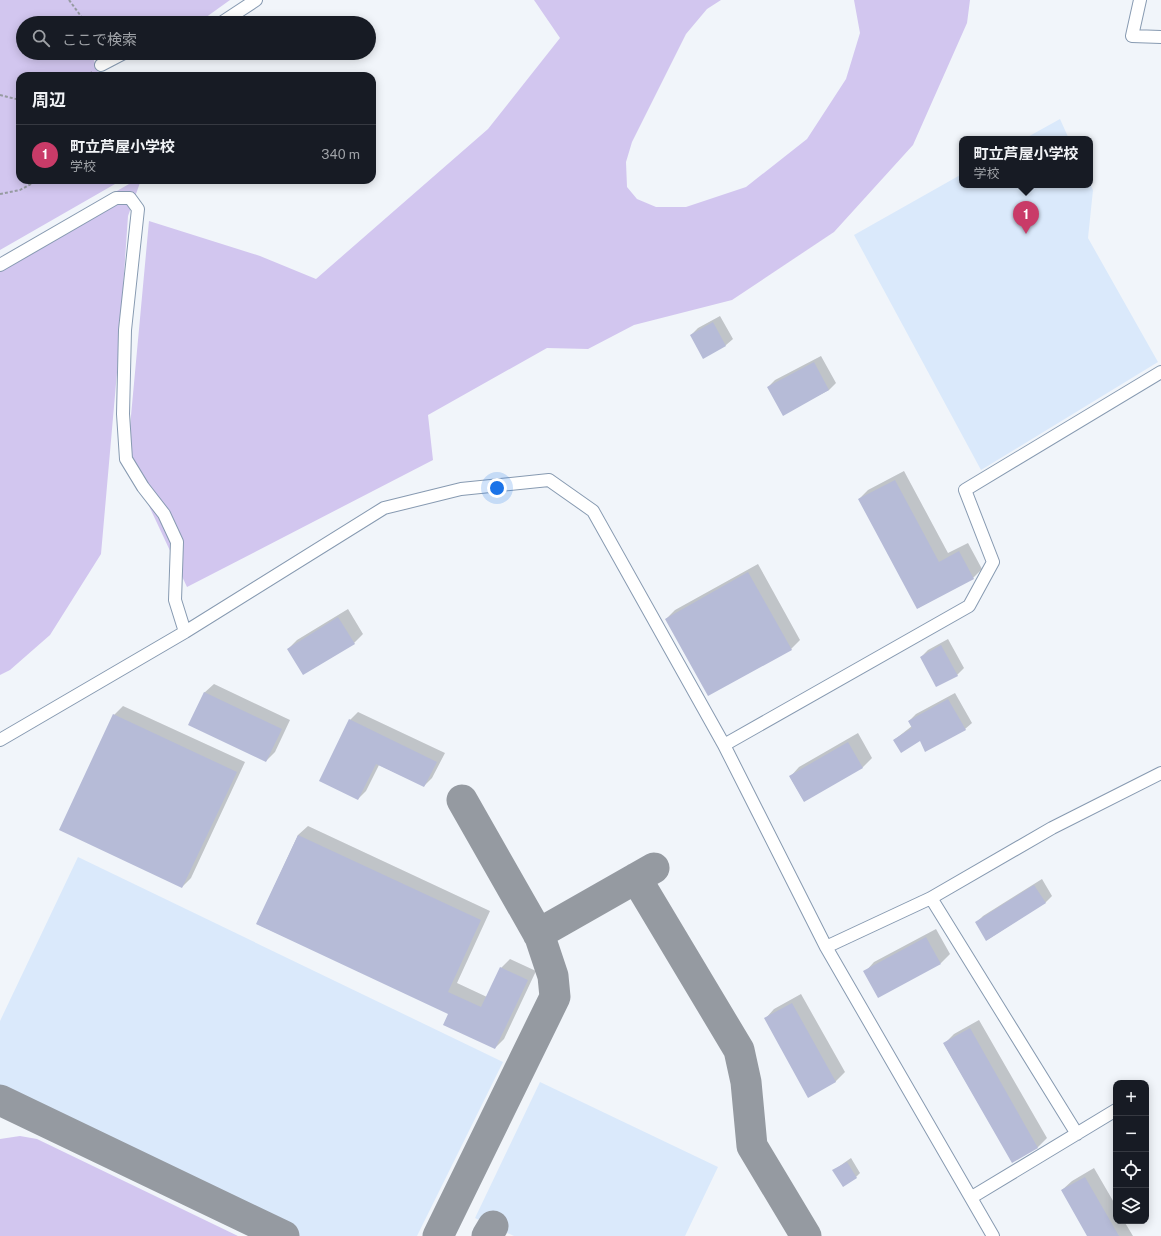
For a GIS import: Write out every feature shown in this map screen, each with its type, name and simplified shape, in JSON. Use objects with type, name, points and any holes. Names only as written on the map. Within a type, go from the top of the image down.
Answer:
[{"type":"street","points":[[232,16],[256,0]]},
{"type":"street","points":[[1140,0],[1132,36],[1161,37]]},
{"type":"street","points":[[101,65],[111,60]]},
{"type":"street","points":[[0,265],[116,198],[130,198],[138,209],[125,330],[123,414],[126,460],[164,514],[177,542],[175,600],[185,632]]},
{"type":"street","points":[[724,745],[969,606],[993,562],[965,490],[1161,372]]},
{"type":"street","points":[[0,740],[185,632],[384,508],[461,489],[549,480],[592,511],[724,745],[826,947],[972,1197],[993,1236]]},
{"type":"street","points":[[826,947],[931,898],[1052,828],[1161,773]]},
{"type":"street","points":[[931,898],[1077,1134]]},
{"type":"street","points":[[972,1197],[1113,1112]]},
{"type":"path","points":[[69,0],[81,16]]},
{"type":"path","points":[[0,95],[16,99]]},
{"type":"path","points":[[0,194],[20,190],[31,184]]},
{"type":"shaded area","points":[[0,0],[230,0],[208,16],[16,16],[16,60],[94,60],[98,72],[16,72],[16,184],[115,184],[0,250]]},
{"type":"shaded area","points":[[534,0],[721,0],[707,9],[686,34],[632,142],[626,162],[627,187],[637,199],[656,207],[686,207],[746,187],[807,139],[846,79],[860,33],[854,0],[970,0],[967,23],[913,145],[834,232],[732,300],[634,325],[588,349],[547,348],[428,415],[433,460],[187,587],[127,459],[149,221],[260,256],[316,279],[488,129],[560,38]]},
{"type":"shaded area","points":[[1060,119],[1068,136],[1029,136]]},
{"type":"shaded area","points":[[959,176],[959,188],[1092,188],[1088,238],[1158,362],[981,470],[854,235]]},
{"type":"shaded area","points":[[129,184],[140,184],[128,216],[118,361],[101,554],[50,635],[10,670],[0,675],[0,258]]},
{"type":"shaded area","points":[[78,857],[503,1062],[417,1236],[249,1236],[0,1114],[0,1021]]},
{"type":"shaded area","points":[[540,1082],[718,1167],[685,1236],[514,1236],[475,1218]]},
{"type":"shaded area","points":[[20,1136],[37,1139],[238,1236],[0,1236],[0,1139]]},
{"type":"building","points":[[713,322],[726,346],[703,359],[690,335]]},
{"type":"building","points":[[814,362],[829,390],[783,416],[767,387]]},
{"type":"building","points":[[895,480],[939,562],[959,551],[974,579],[917,609],[858,499]]},
{"type":"building","points":[[748,572],[792,650],[708,696],[665,619]]},
{"type":"building","points":[[338,617],[355,644],[303,675],[287,649]]},
{"type":"building","points":[[941,645],[958,676],[936,687],[920,657]]},
{"type":"building","points":[[204,692],[282,729],[266,762],[188,725]]},
{"type":"building","points":[[948,699],[966,730],[925,752],[920,741],[901,753],[893,740],[912,728],[908,721]]},
{"type":"building","points":[[113,714],[237,772],[182,888],[59,830]]},
{"type":"building","points":[[349,719],[437,762],[424,787],[376,764],[358,800],[319,781]]},
{"type":"building","points":[[848,742],[863,768],[804,802],[789,776]]},
{"type":"building","points":[[298,835],[481,920],[448,992],[481,1007],[500,967],[528,980],[495,1049],[443,1025],[448,1014],[256,924]]},
{"type":"building","points":[[1034,885],[1046,903],[986,941],[975,922]]},
{"type":"building","points":[[926,937],[941,964],[878,998],[863,971]]},
{"type":"building","points":[[792,1003],[836,1082],[808,1098],[764,1018]]},
{"type":"building","points":[[970,1028],[1038,1148],[1012,1163],[943,1043]]},
{"type":"building","points":[[847,1162],[857,1178],[843,1187],[832,1170]]},
{"type":"building","points":[[1085,1177],[1119,1236],[1087,1236],[1061,1190]]},
{"type":"taxiway","points":[[438,1236],[555,997],[553,976],[540,937],[462,800]]},
{"type":"taxiway","points":[[538,934],[654,868]]},
{"type":"taxiway","points":[[636,878],[739,1050],[746,1082],[752,1146],[806,1236]]},
{"type":"taxiway","points":[[0,1100],[284,1236]]},
{"type":"taxiway","points":[[487,1236],[493,1226]]},
{"type":"place","name":"町立芦屋小学校","points":[[1026,234]]}]
